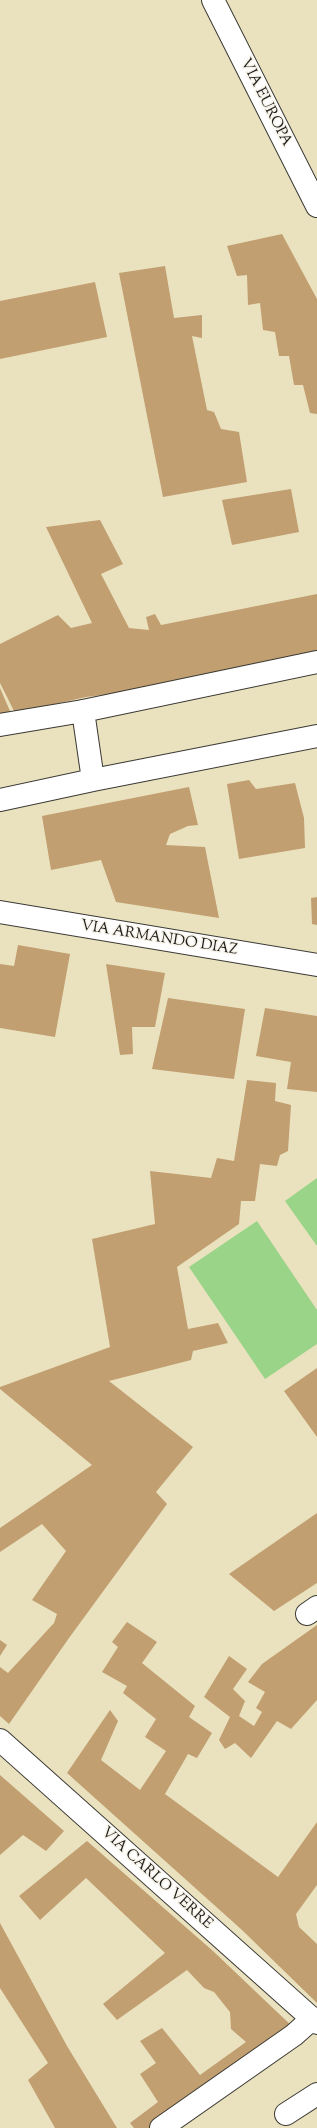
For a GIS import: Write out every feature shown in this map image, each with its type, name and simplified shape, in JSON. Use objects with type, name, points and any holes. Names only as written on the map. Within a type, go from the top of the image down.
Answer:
[{"type":"street","name":"VIA EUROPA","points":[[213,0],[317,206]]},
{"type":"street","points":[[0,725],[83,711],[317,662]]},
{"type":"street","points":[[83,711],[93,780]]},
{"type":"street","points":[[0,800],[317,736]]},
{"type":"street","name":"VIA ARMANDO DIAZ","points":[[0,912],[317,965]]},
{"type":"street","name":"VIA CARLO VERRE","points":[[0,1740],[315,2021]]},
{"type":"street","points":[[161,2128],[315,2021]]},
{"type":"street","points":[[286,2114],[317,2094]]},
{"type":"green space","points":[[317,1178],[317,1246],[285,1201]]},
{"type":"green space","points":[[257,1221],[317,1310],[317,1344],[265,1379],[189,1267]]},
{"type":"building","points":[[282,234],[317,299],[317,414],[310,413],[303,385],[294,385],[289,356],[279,356],[275,332],[263,330],[260,303],[248,305],[247,275],[237,276],[227,246]]},
{"type":"building","points":[[165,266],[174,318],[202,315],[202,338],[192,336],[207,410],[214,412],[221,429],[239,432],[247,482],[163,497],[119,273]]},
{"type":"building","points":[[95,282],[107,337],[0,359],[0,301]]},
{"type":"building","points":[[291,489],[299,532],[232,545],[222,500]]},
{"type":"building","points":[[100,520],[123,564],[101,574],[129,628],[149,630],[146,617],[155,614],[161,625],[317,594],[317,654],[125,692],[86,697],[15,713],[0,683],[0,644],[58,615],[71,628],[92,623],[46,527]]},
{"type":"building","points":[[0,688],[13,718],[0,720]]},
{"type":"building","points":[[249,780],[256,789],[295,783],[304,818],[305,848],[239,859],[227,784]]},
{"type":"building","points":[[189,787],[198,825],[188,826],[170,834],[166,845],[205,847],[219,918],[116,902],[101,860],[51,870],[42,816]]},
{"type":"building","points":[[317,897],[317,925],[312,924],[311,898]]},
{"type":"building","points":[[18,945],[70,954],[55,1037],[0,1028],[0,964],[14,966]]},
{"type":"building","points":[[106,964],[165,973],[155,1027],[132,1027],[133,1054],[120,1055]]},
{"type":"building","points":[[168,998],[245,1009],[234,1079],[152,1069]]},
{"type":"building","points":[[265,1008],[317,1016],[317,1092],[287,1089],[291,1062],[256,1056]]},
{"type":"building","points":[[247,1080],[276,1083],[275,1101],[291,1105],[288,1151],[280,1155],[277,1166],[260,1164],[255,1201],[241,1201],[239,1224],[177,1267],[188,1329],[218,1323],[228,1343],[193,1351],[191,1360],[109,1381],[193,1447],[156,1492],[167,1504],[69,1638],[9,1724],[0,1716],[0,1667],[8,1673],[54,1623],[57,1614],[32,1600],[66,1551],[42,1524],[0,1552],[0,1528],[92,1465],[0,1389],[0,1387],[110,1347],[92,1239],[155,1224],[150,1171],[211,1178],[217,1158],[234,1161]]},
{"type":"building","points":[[317,1368],[317,1437],[284,1391]]},
{"type":"building","points":[[317,1513],[317,1583],[274,1611],[229,1574]]},
{"type":"building","points":[[127,1622],[157,1642],[142,1663],[195,1706],[189,1717],[212,1733],[197,1758],[188,1754],[165,1794],[278,1877],[317,1822],[317,1885],[296,1914],[299,1927],[317,1944],[317,2003],[242,1930],[67,1773],[110,1710],[118,1721],[101,1760],[140,1790],[166,1751],[145,1737],[156,1719],[123,1693],[127,1686],[102,1672],[118,1647],[112,1642]]},
{"type":"building","points":[[317,1625],[317,1700],[291,1729],[277,1721],[251,1758],[235,1743],[225,1749],[219,1740],[230,1717],[204,1697],[229,1656],[247,1669],[233,1689],[245,1701],[239,1716],[254,1726],[262,1712],[256,1708],[265,1692],[248,1682],[262,1664]]},
{"type":"building","points":[[0,1640],[7,1645],[0,1656]]},
{"type":"building","points":[[0,1775],[64,1831],[46,1851],[23,1835],[0,1855]]},
{"type":"building","points":[[87,1841],[213,1951],[296,2030],[151,2128],[134,2128],[130,2123],[158,2102],[140,2074],[156,2063],[140,2041],[162,2028],[200,2075],[246,2042],[231,2029],[230,2012],[214,1992],[204,1988],[187,1970],[117,2020],[103,2004],[165,1953],[86,1878],[40,1920],[19,1896]]},
{"type":"building","points":[[0,1923],[67,2046],[117,2128],[55,2128],[28,2080],[48,2063],[0,1988]]}]
